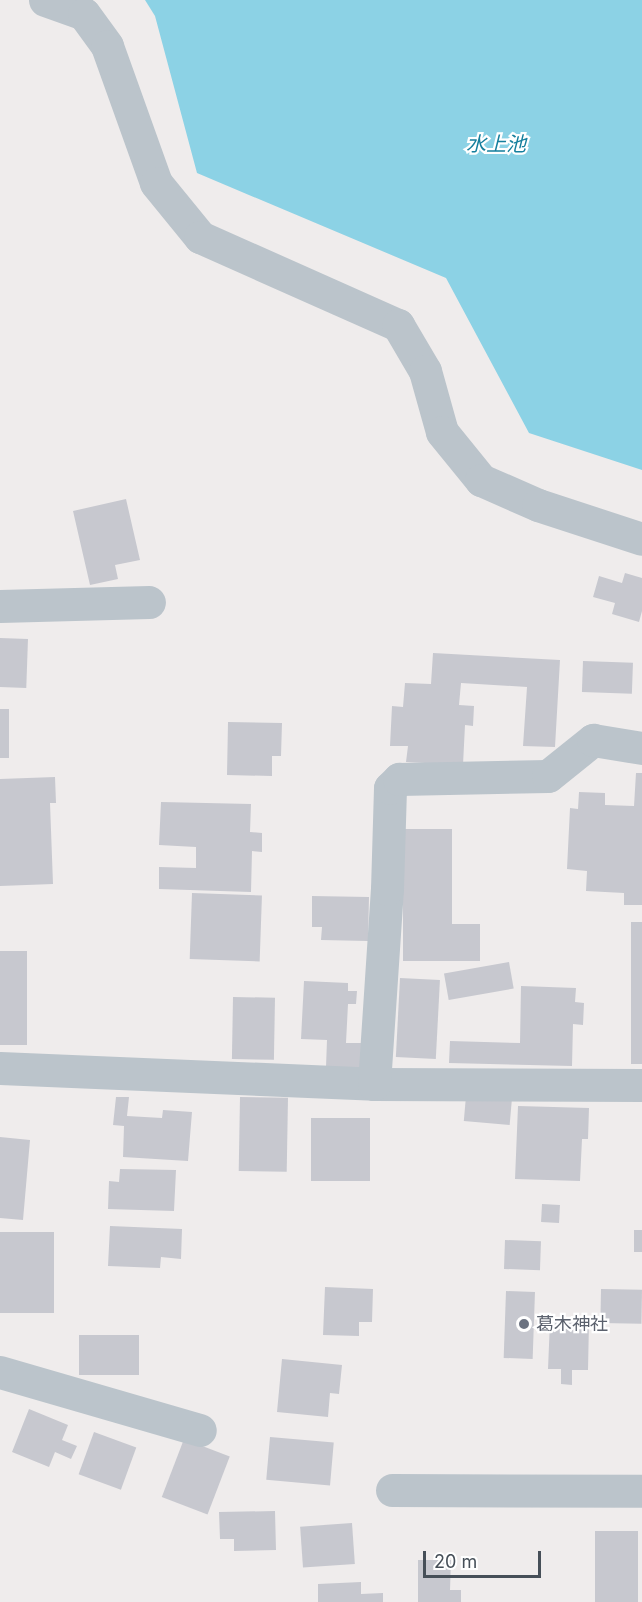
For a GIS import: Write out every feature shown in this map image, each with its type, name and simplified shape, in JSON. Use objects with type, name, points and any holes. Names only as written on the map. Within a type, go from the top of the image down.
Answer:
[{"type":"street","points":[[45,0],[84,14],[107,46],[156,183],[200,237],[398,325],[425,370],[442,432],[481,480],[538,504],[642,539]]},
{"type":"street","points":[[0,606],[149,602]]},
{"type":"street","points":[[374,1084],[387,889],[390,788],[399,779],[548,776],[593,740],[642,748]]},
{"type":"street","points":[[0,1068],[374,1084],[642,1085]]},
{"type":"street","points":[[0,1372],[200,1430]]},
{"type":"street","points":[[392,1490],[642,1491]]},
{"type":"water","name":"水上池","points":[[145,0],[642,0],[642,470],[529,433],[446,278],[197,173],[155,16]]},
{"type":"building","points":[[126,499],[140,560],[115,565],[118,579],[90,585],[73,511]]},
{"type":"building","points":[[625,573],[642,578],[642,611],[639,622],[612,614],[615,603],[593,597],[599,576],[622,583]]},
{"type":"building","points":[[0,638],[28,639],[26,688],[0,687]]},
{"type":"building","points":[[433,653],[560,660],[555,747],[523,746],[527,687],[461,683],[459,705],[474,706],[473,726],[465,725],[463,765],[406,762],[408,746],[390,746],[392,706],[403,707],[405,683],[431,684]]},
{"type":"building","points":[[583,661],[633,663],[632,694],[582,692]]},
{"type":"building","points":[[0,709],[9,709],[9,758],[0,758]]},
{"type":"building","points":[[228,722],[282,723],[281,756],[272,756],[272,776],[227,775]]},
{"type":"building","points":[[636,773],[642,773],[642,905],[624,905],[624,893],[586,891],[587,871],[567,869],[570,808],[578,809],[579,792],[605,793],[605,805],[634,806]]},
{"type":"building","points":[[55,777],[56,803],[50,803],[53,884],[0,886],[0,779]]},
{"type":"building","points":[[161,802],[251,804],[250,832],[262,833],[262,852],[252,851],[251,892],[159,889],[159,867],[196,868],[196,847],[159,845]]},
{"type":"building","points":[[403,829],[452,829],[452,924],[480,924],[480,961],[403,961]]},
{"type":"building","points":[[192,893],[262,895],[260,961],[190,959]]},
{"type":"building","points":[[312,896],[369,897],[368,941],[321,940],[322,927],[312,927]]},
{"type":"building","points":[[631,922],[642,922],[642,1064],[631,1064]]},
{"type":"building","points":[[0,951],[27,951],[27,1045],[0,1045]]},
{"type":"building","points":[[509,962],[514,989],[449,1000],[444,973]]},
{"type":"building","points":[[400,978],[440,980],[436,1059],[396,1057]]},
{"type":"building","points":[[304,981],[348,983],[348,991],[357,991],[356,1004],[348,1004],[346,1043],[362,1043],[361,1069],[326,1067],[327,1040],[301,1039]]},
{"type":"building","points":[[521,986],[576,988],[575,1002],[584,1003],[583,1025],[573,1024],[572,1066],[449,1063],[450,1041],[520,1043]]},
{"type":"building","points":[[233,997],[275,998],[274,1060],[232,1059]]},
{"type":"building","points":[[466,1096],[512,1100],[510,1125],[464,1121]]},
{"type":"building","points":[[116,1097],[129,1097],[127,1116],[162,1118],[163,1110],[192,1112],[188,1161],[123,1157],[124,1126],[113,1125]]},
{"type":"building","points":[[240,1097],[288,1098],[287,1172],[239,1171]]},
{"type":"building","points":[[518,1106],[589,1108],[588,1139],[582,1139],[580,1181],[515,1179]]},
{"type":"building","points":[[311,1118],[370,1118],[370,1181],[311,1181]]},
{"type":"building","points":[[0,1137],[30,1140],[23,1220],[0,1218]]},
{"type":"building","points":[[120,1169],[176,1170],[174,1211],[108,1209],[109,1181],[119,1182]]},
{"type":"building","points":[[542,1204],[560,1205],[559,1223],[541,1222]]},
{"type":"building","points":[[110,1226],[182,1229],[181,1259],[161,1257],[160,1268],[108,1266]]},
{"type":"building","points":[[634,1230],[642,1230],[642,1252],[634,1252]]},
{"type":"building","points":[[0,1232],[54,1232],[54,1313],[0,1313]]},
{"type":"building","points":[[505,1240],[541,1241],[540,1270],[504,1269]]},
{"type":"building","points":[[325,1287],[373,1289],[372,1322],[359,1322],[359,1336],[323,1335]]},
{"type":"building","points":[[601,1289],[642,1290],[641,1324],[600,1323]]},
{"type":"building","points":[[506,1291],[535,1292],[533,1359],[504,1358]]},
{"type":"building","points":[[550,1321],[589,1322],[588,1370],[572,1370],[572,1385],[561,1384],[561,1369],[548,1369]]},
{"type":"building","points":[[79,1335],[139,1335],[139,1375],[79,1375]]},
{"type":"building","points":[[282,1359],[342,1365],[339,1394],[330,1393],[328,1417],[277,1412]]},
{"type":"building","points":[[29,1409],[68,1425],[62,1440],[77,1446],[71,1459],[55,1452],[49,1467],[12,1452]]},
{"type":"building","points":[[94,1432],[136,1447],[121,1490],[79,1474]]},
{"type":"building","points":[[270,1437],[334,1443],[330,1485],[266,1480]]},
{"type":"building","points":[[184,1439],[230,1457],[208,1514],[162,1497]]},
{"type":"building","points":[[275,1511],[276,1550],[234,1551],[234,1539],[220,1539],[219,1512]]},
{"type":"building","points":[[352,1523],[355,1564],[303,1568],[300,1527]]},
{"type":"building","points":[[595,1531],[638,1531],[638,1602],[595,1602]]},
{"type":"building","points":[[418,1560],[451,1560],[450,1590],[461,1590],[461,1602],[418,1602]]},
{"type":"building","points":[[361,1582],[361,1594],[383,1593],[383,1602],[318,1602],[318,1584]]},
{"type":"place","name":"葛木神社","points":[[524,1324]]}]
